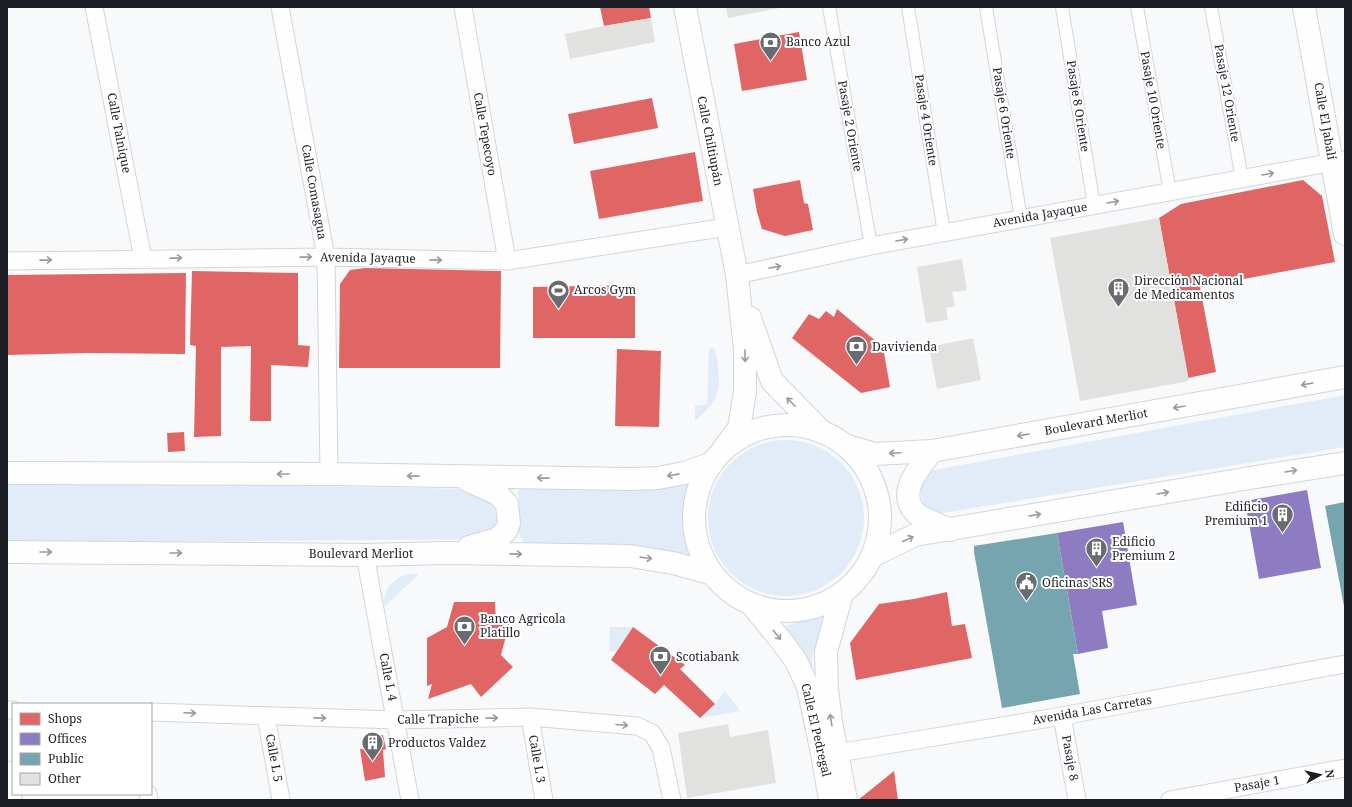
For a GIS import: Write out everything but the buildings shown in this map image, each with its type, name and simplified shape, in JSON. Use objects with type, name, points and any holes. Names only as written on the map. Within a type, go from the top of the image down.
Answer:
[{"type":"main road","name":"Calle Chiltiupán","points":[[685,7],[737,275],[745,350],[745,391],[739,428],[717,456]]},
{"type":"main road","name":"Calle El Jabalí","points":[[1304,7],[1339,161],[1345,234]]},
{"type":"main road","name":"Calle Chiltiupán","points":[[737,275],[772,382],[819,430]]},
{"type":"main road","name":"Boulevard Merliot","points":[[848,446],[875,454],[932,451],[1345,377]]},
{"type":"main road","points":[[7,473],[329,474],[462,477],[658,478],[684,473],[717,456],[740,436],[759,428],[778,424],[799,424],[819,430],[848,446],[863,464],[874,486],[880,509],[879,533],[872,556],[860,577],[842,593],[821,605],[798,611],[775,611],[752,605],[728,590],[713,574],[702,558],[696,539],[693,519],[695,500],[701,481],[717,456]]},
{"type":"main road","points":[[932,451],[912,478],[908,494],[909,504],[917,514],[950,530]]},
{"type":"main road","points":[[872,556],[915,536],[1345,463]]},
{"type":"main road","points":[[446,553],[497,539],[506,531],[509,523],[507,504],[498,494],[462,477]]},
{"type":"main road","name":"Boulevard Merliot","points":[[11,556],[365,555],[446,553],[630,556],[673,563],[713,574]]},
{"type":"main road","name":"Calle El Pedregal","points":[[842,593],[826,652],[827,689],[846,800]]},
{"type":"main road","name":"Calle El Pedregal","points":[[752,605],[784,643],[796,660],[808,687],[830,800]]},
{"type":"street","name":"Calle Talnique","points":[[94,7],[143,258]]},
{"type":"street","name":"Calle Comasagua","points":[[280,7],[326,257],[329,474]]},
{"type":"street","name":"Calle Tepecoyo","points":[[463,7],[507,261]]},
{"type":"street","name":"Pasaje 2 Oriente","points":[[828,7],[871,246]]},
{"type":"street","name":"Pasaje 4 Oriente","points":[[908,7],[944,233]]},
{"type":"street","name":"Pasaje 6 Oriente","points":[[986,7],[1021,219]]},
{"type":"street","name":"Pasaje 8 Oriente","points":[[1062,7],[1094,206]]},
{"type":"street","name":"Pasaje 10 Oriente","points":[[1137,7],[1170,192]]},
{"type":"street","name":"Pasaje 12 Oriente","points":[[1211,7],[1242,179]]},
{"type":"street","name":"Avenida Jayaque","points":[[737,275],[871,246],[1339,161]]},
{"type":"street","name":"Avenida Jayaque","points":[[7,261],[143,258],[326,257],[507,261],[727,227]]},
{"type":"street","name":"Calle L 4","points":[[365,555],[410,800]]},
{"type":"street","name":"Avenida Las Carretas","points":[[838,753],[1062,716],[1345,664]]},
{"type":"street","name":"Calle Trapiche","points":[[152,712],[396,720],[530,717],[637,726],[652,733],[661,748],[672,800]]},
{"type":"street","name":"Calle L 5","points":[[266,716],[281,800]]},
{"type":"street","name":"Pasaje 8","points":[[1062,716],[1077,800]]},
{"type":"street","name":"Calle L 3","points":[[530,717],[544,800]]},
{"type":"street","name":"Pasaje 1","points":[[1170,800],[1345,768]]},
{"type":"street","points":[[7,770],[13,800]]},
{"type":"shaded area","points":[[715,348],[719,377],[718,392],[711,405],[695,421],[695,406],[707,404],[709,349]]},
{"type":"shaded area","points":[[1345,395],[1345,447],[925,516],[918,473]]},
{"type":"shaded area","points":[[786,440],[816,446],[829,453],[841,463],[851,475],[858,488],[864,518],[858,548],[851,561],[841,573],[829,583],[816,590],[786,596],[756,590],[743,583],[731,573],[721,561],[714,548],[708,518],[714,488],[721,475],[731,463],[743,453],[756,446]]},
{"type":"shaded area","points":[[689,480],[682,519],[699,562],[681,553],[641,548],[525,545],[519,534],[518,491],[523,487]]},
{"type":"shaded area","points":[[7,482],[480,489],[506,517],[489,539],[7,543]]},
{"type":"shaded area","points":[[411,574],[419,574],[384,607],[385,595],[391,584],[400,577]]},
{"type":"shaded area","points":[[825,616],[812,659],[813,686],[777,628]]},
{"type":"shaded area","points":[[610,627],[633,627],[617,651],[609,651]]},
{"type":"shaded area","points":[[725,691],[740,711],[700,718],[715,704]]},
{"type":"place","name":"Banco Azul","points":[[771,62]]},
{"type":"place","name":"Dirección Nacional de Medicamentos","points":[[1119,308]]},
{"type":"place","name":"Arcos Gym","points":[[558,310]]},
{"type":"place","name":"Davivienda","points":[[857,366]]},
{"type":"place","name":"Edificio Premium 1","points":[[1283,534]]},
{"type":"place","name":"Edificio Premium 2","points":[[1097,568]]},
{"type":"place","name":"Oficinas SRS","points":[[1026,602]]},
{"type":"place","name":"Banco Agricola Platillo","points":[[465,646]]},
{"type":"place","name":"Scotiabank","points":[[660,676]]},
{"type":"place","name":"Productos Valdez","points":[[373,762]]}]
